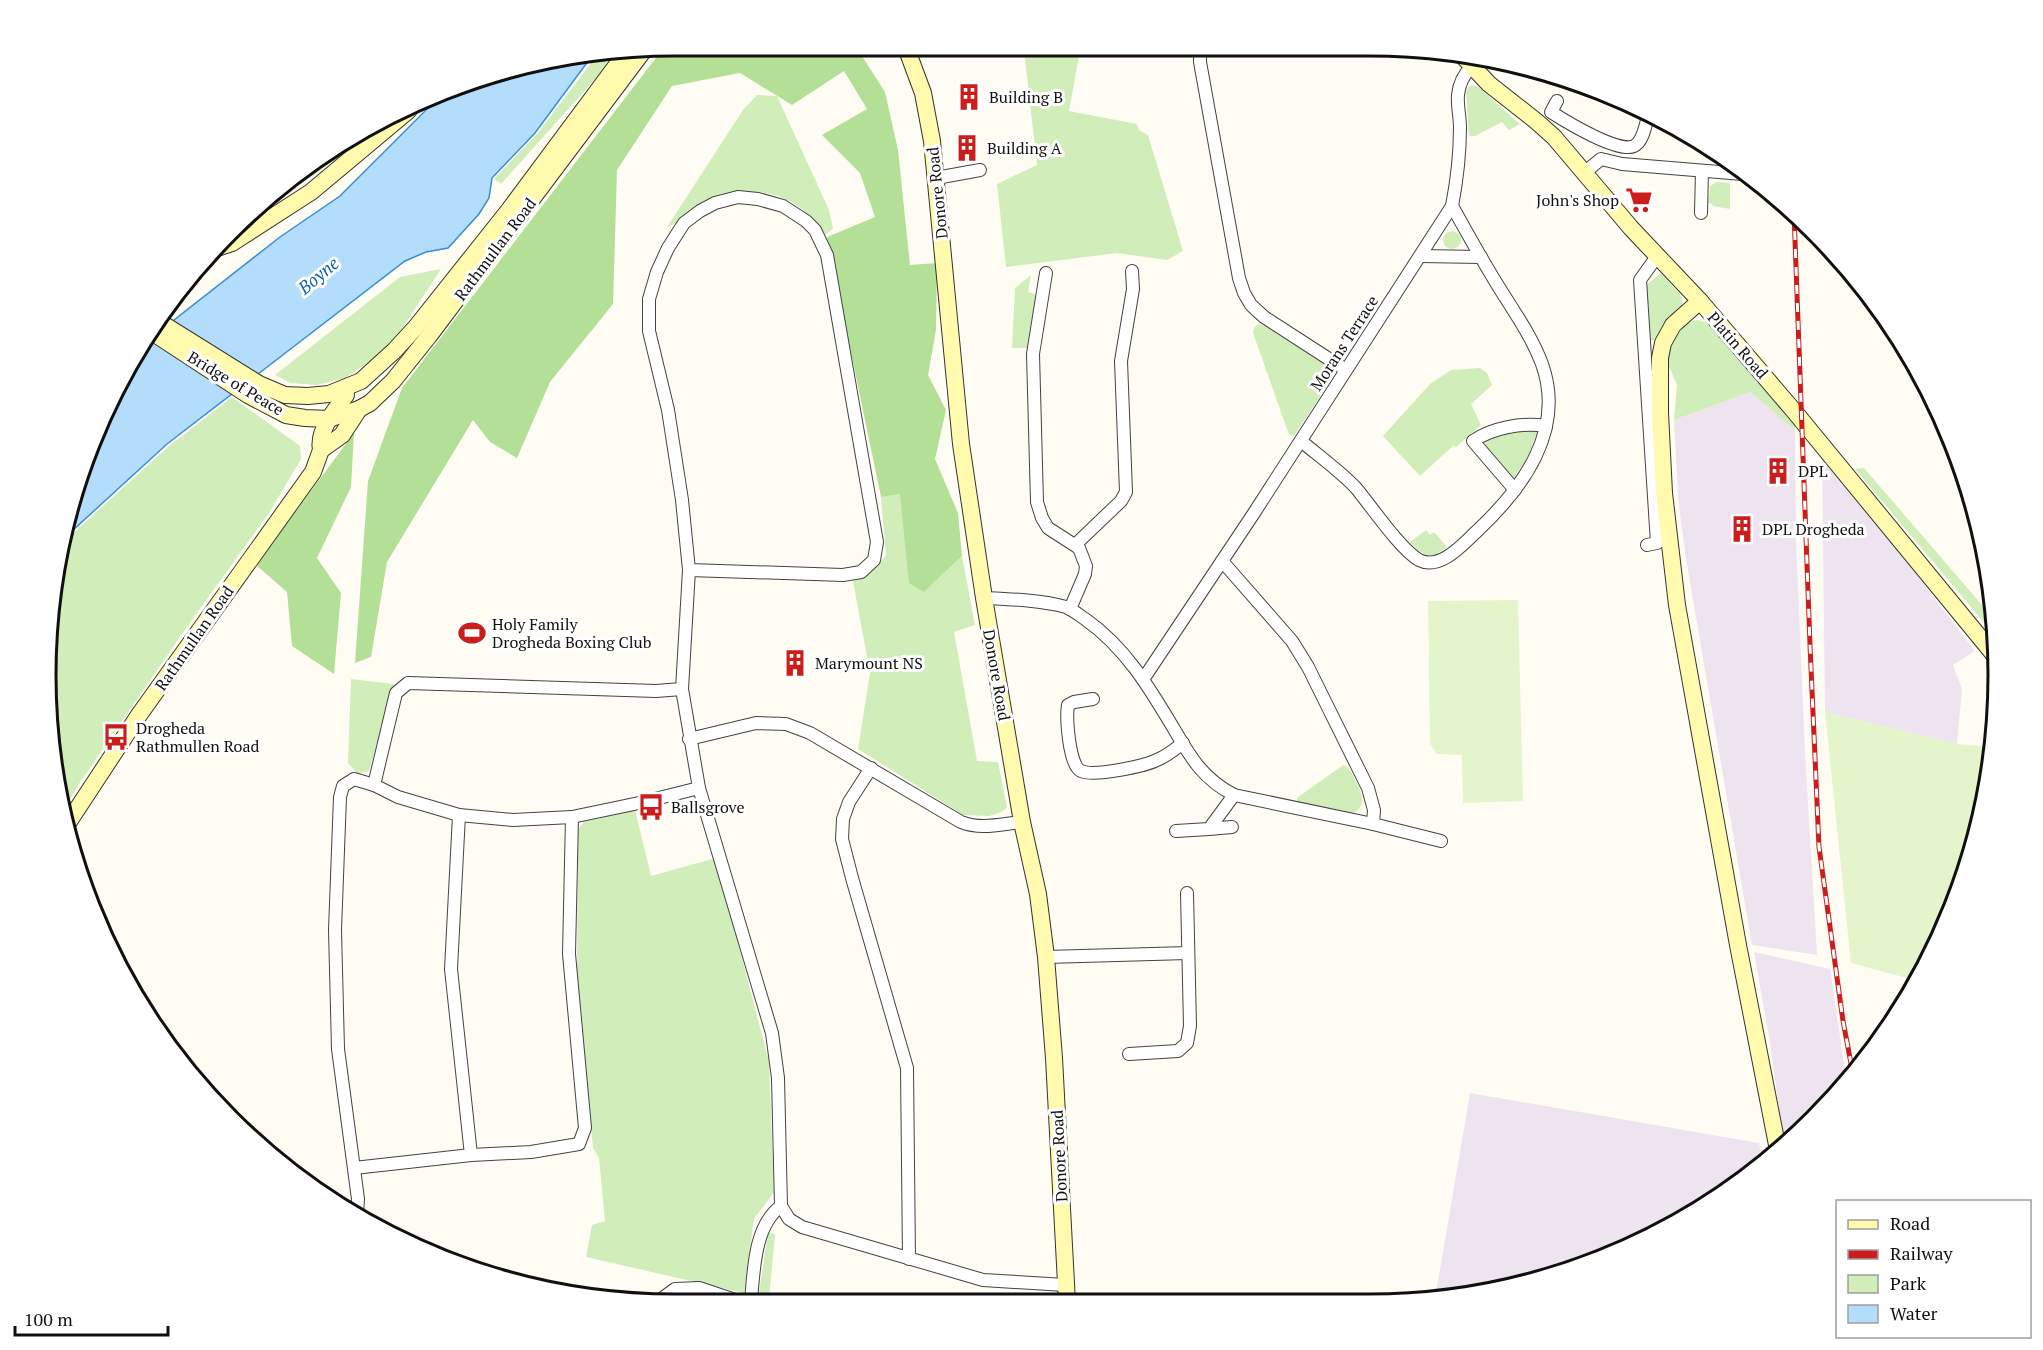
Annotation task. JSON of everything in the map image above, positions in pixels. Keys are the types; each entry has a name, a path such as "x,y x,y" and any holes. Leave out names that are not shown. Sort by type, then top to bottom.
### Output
{"street":[{"name":"Donore Road","path":"909,56 923,93 932,141 960,444 1022,822 1038,894 1046,957 1060,1158 1066,1294"},
{"path":"1201,56 1239,278 1244,292 1251,305 1264,317 1347,370"},
{"name":"Rathmullan Road","path":"321,450 342,435 359,409 393,381 639,57"},
{"name":"Rathmullan Road","path":"72,816 133,723 313,471 321,450 320,441 329,419 346,395 345,388 361,381 416,327 509,210 622,58"},
{"name":"Morans Terrace","path":"1144,678 1301,441 1452,206 1458,175 1460,126 1458,94 1466,72 1472,66"},
{"name":"Platin Road","path":"1472,66 1489,84 1543,126 1631,228 1700,301 1794,411 1987,646"},
{"path":"1557,101 1551,112 1579,130 1625,148 1633,146 1640,140 1647,121"},
{"path":"233,242 311,192 383,128"},
{"path":"1585,172 1601,159 1622,164 1729,172"},
{"path":"936,178 980,170"},
{"path":"1701,213 1702,171"},
{"path":"689,570 843,575 861,572 874,560 877,542 867,474 827,255 815,230 806,221 783,206 758,199 738,197 715,203 684,223 668,248 657,272 650,299 649,331 668,410 682,500 689,570 682,689 689,739 699,788 772,1033 778,1078 782,1206 789,1219 802,1227 983,1280 1065,1285"},
{"path":"1301,441 1354,486 1408,551 1420,560 1432,563 1443,559 1476,532 1526,476 1539,449 1548,417 1548,390 1542,365 1529,337 1452,206"},
{"path":"1658,255 1640,280 1677,605 1738,945 1776,1141"},
{"path":"1421,256 1480,257"},
{"path":"1075,545 1121,501 1126,492 1121,361 1133,289 1132,271"},
{"path":"1046,273 1034,354 1037,502 1048,528 1079,548 1083,556 1086,566 1085,574 1070,609"},
{"path":"1647,544 1657,543 1654,413 1663,343 1673,326 1700,301"},
{"name":"Bridge of Peace","path":"162,329 254,389 286,415 329,419 359,409"},
{"name":"Bridge of Peace","path":"254,389 285,395 308,396 329,394 345,388"},
{"path":"308,396 336,429 336,439"},
{"path":"305,418 305,424 321,450"},
{"path":"1515,490 1473,441 1484,433 1496,430 1533,424 1545,426"},
{"path":"1222,561 1292,641 1308,667 1368,788 1374,810 1373,824"},
{"path":"984,598 1008,599 1070,609 1112,641 1144,678 1183,743 1216,786 1234,795 1373,824 1441,841"},
{"path":"374,784 396,693 408,683 656,691 682,689"},
{"path":"1094,699 1068,705 1066,714 1073,763 1080,771 1091,774 1147,764 1161,759 1183,743"},
{"path":"689,739 756,723 786,724 810,733 971,827 1022,822"},
{"path":"871,768 849,802 843,819 843,839 852,878 907,1068 909,1259"},
{"path":"357,1207 338,1050 335,942 340,797 343,786 354,779 374,784 398,797 459,815 513,820 572,817 699,788"},
{"path":"1209,829 1234,795"},
{"path":"459,815 451,969 471,1155"},
{"path":"354,1168 471,1155 531,1152 579,1144 585,1128 569,954 572,817"},
{"path":"1176,831 1232,827"},
{"path":"1129,1054 1178,1051 1187,1043 1190,1026 1188,893"},
{"path":"1046,957 1188,953"},
{"path":"752,1294 766,1221 782,1206"},
{"path":"668,1294 675,1288 699,1288 717,1294"}],"shaded area":[{"path":"325,165 327,166 281,197"},
{"path":"1750,392 1795,430 1796,540 1817,955 1752,945 1686,559 1678,498 1674,420"},
{"path":"1822,452 1975,651 1953,665 1962,689 1957,744 1825,712"},
{"path":"1754,952 1830,969 1845,1069 1806,1113 1783,1135"},
{"path":"1470,1093 1759,1143 1761,1153 1745,1166 1678,1212 1642,1231 1567,1262 1489,1283 1436,1290"}],"green space":[{"path":"657,56 862,56 885,92 898,150 910,265 937,263 936,330 928,375 946,410 935,459 958,513 962,556 924,592 909,583 900,494 881,497 827,237 875,217 860,173 822,135 867,109 844,71 792,105 740,73 672,86 617,170 613,304 550,382 517,458 490,442 473,420 387,562 371,657 355,663 368,481 402,388"},
{"path":"1025,56 1079,56 1069,111 1137,124 1139,130 1148,135 1183,251 1167,260 1117,253 1006,267 997,184 1037,165"},
{"path":"607,60 605,68 501,184 494,179 537,134 593,61"},
{"path":"1472,85 1477,86 1520,124 1509,130 1502,122 1475,136 1469,136 1466,92"},
{"path":"757,95 777,96 829,210 833,228 826,235 808,215 786,199 749,192 724,194 712,198 701,203 677,223 667,227 743,110"},
{"path":"1717,182 1730,183 1730,209 1708,203 1710,186"},
{"path":"1448,231 1456,231 1461,236 1459,247 1448,249 1443,244 1443,236"},
{"path":"441,269 394,341 345,378 317,385 291,383 275,375 400,277"},
{"path":"1661,273 1682,297 1682,305 1662,327 1656,340 1649,341 1646,285"},
{"path":"1031,275 1028,292 1035,294 1038,299 1030,348 1012,348 1015,288"},
{"path":"1698,320 1708,323 1795,422 1795,430 1750,392 1674,420 1677,385 1668,364 1669,344 1688,322"},
{"path":"1258,324 1265,326 1329,367 1331,376 1329,383 1294,436 1290,435 1287,429 1253,333"},
{"path":"1480,368 1487,373 1492,385 1471,404 1481,425 1456,447 1454,445 1420,476 1383,436 1430,384 1451,370"},
{"path":"232,397 300,446 301,459 269,513 184,631 69,802 57,716 56,675 61,594 72,534 168,447"},
{"path":"1533,426 1538,430 1527,459 1512,481 1480,439"},
{"path":"354,433 351,487 317,558 341,593 334,674 292,646 287,592 256,565"},
{"path":"1864,468 1983,607 1985,624 1855,469"},
{"path":"900,493 924,592 962,556 975,625 954,632 977,761 998,762 1007,807 1002,812 989,816 963,815 858,749 870,673 853,581 872,571 886,555 881,497"},
{"path":"1426,530 1430,535 1434,532 1447,547 1432,555 1419,551 1410,542"},
{"path":"1518,600 1523,801 1463,803 1462,755 1437,754 1430,744 1428,601"},
{"path":"351,679 394,684 369,771 358,774 348,763"},
{"path":"1825,712 1957,744 1983,746 1976,796 1955,874 1924,949 1908,978 1851,963"},
{"path":"1343,765 1348,767 1361,794 1361,806 1357,811 1350,814 1297,803 1297,798"},
{"path":"635,810 651,876 716,858 769,1062 774,1192 754,1219 744,1293 586,1257 592,1225 605,1221 599,1158 593,1148 577,972 578,829 584,822"},
{"path":"768,1233 775,1234 769,1294 759,1294"}],"water":[{"name":"Boyne","path":"588,62 535,133 492,178 489,198 479,214 448,248 426,252 405,261 167,444 73,530 88,476 119,401 160,331 280,237 340,196 429,107 476,88 554,67"}],"railway":[{"path":"1794,226 1819,847 1851,1062"}],"place":[{"name":"Building B","path":"969,97"},
{"name":"Building A","path":"967,148"},
{"name":"John's Shop","path":"1639,200"},
{"name":"DPL","path":"1778,471"},
{"name":"DPL Drogheda","path":"1742,529"},
{"name":"Holy Family Drogheda Boxing Club","path":"472,633"},
{"name":"Marymount NS","path":"795,663"},
{"name":"Drogheda Rathmullen Road","path":"116,737"},
{"name":"Ballsgrove","path":"651,807"}]}
